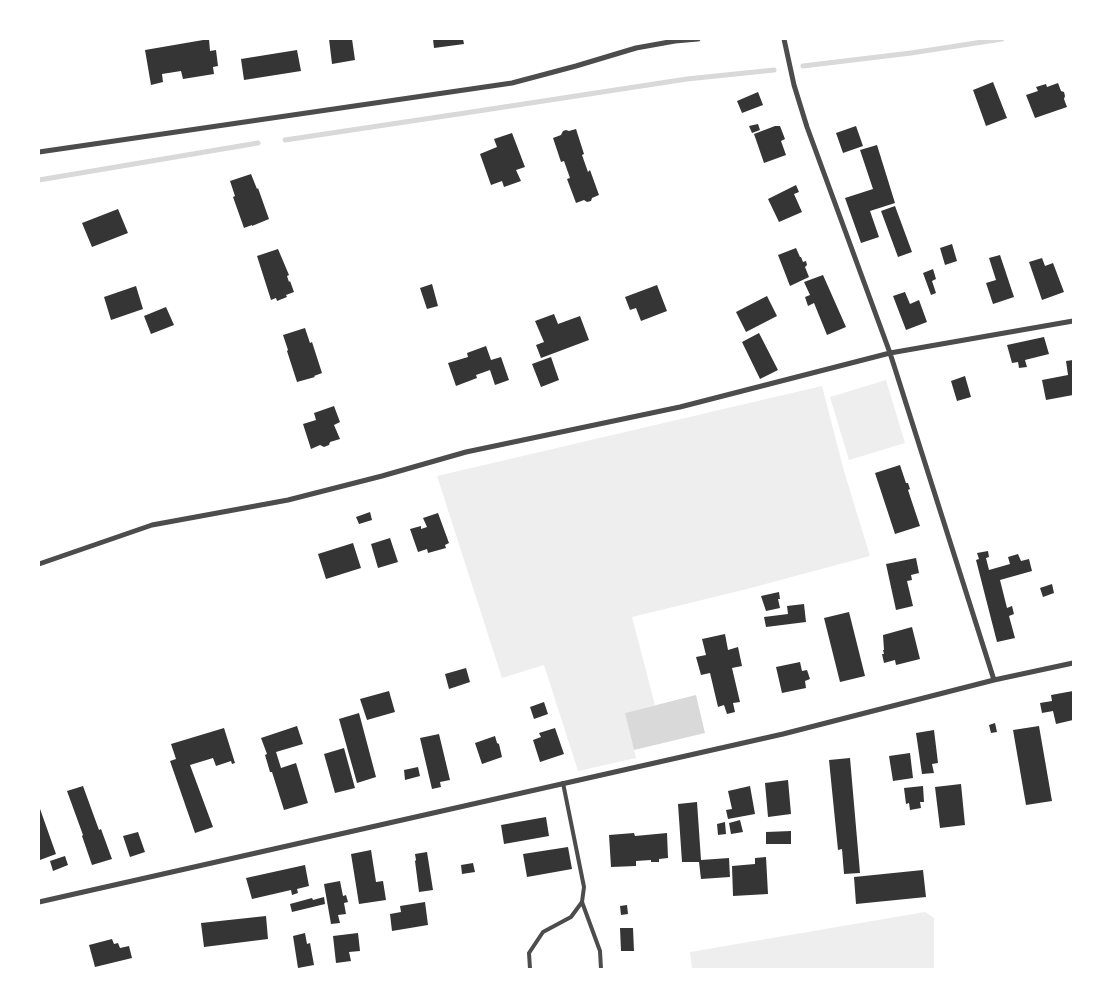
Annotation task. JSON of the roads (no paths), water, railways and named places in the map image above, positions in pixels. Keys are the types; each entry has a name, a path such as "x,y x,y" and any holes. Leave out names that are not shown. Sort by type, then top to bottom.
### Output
{"street":[{"path":"39,152 512,83 636,48 698,39"},
{"path":"784,39 794,84 807,127 890,353 994,680"},
{"path":"39,564 152,524 288,500 466,452 680,407 890,353 1073,321"},
{"path":"39,902 783,734 994,680 1073,663"}],"lane":[{"path":"563,783 584,886 582,902 600,951 602,969"},
{"path":"530,969 529,954 544,932 571,917 582,902"}],"waterway":[{"path":"803,66 911,53 1002,39"},
{"path":"285,140 687,79 774,70"},
{"path":"39,180 258,143"}]}
